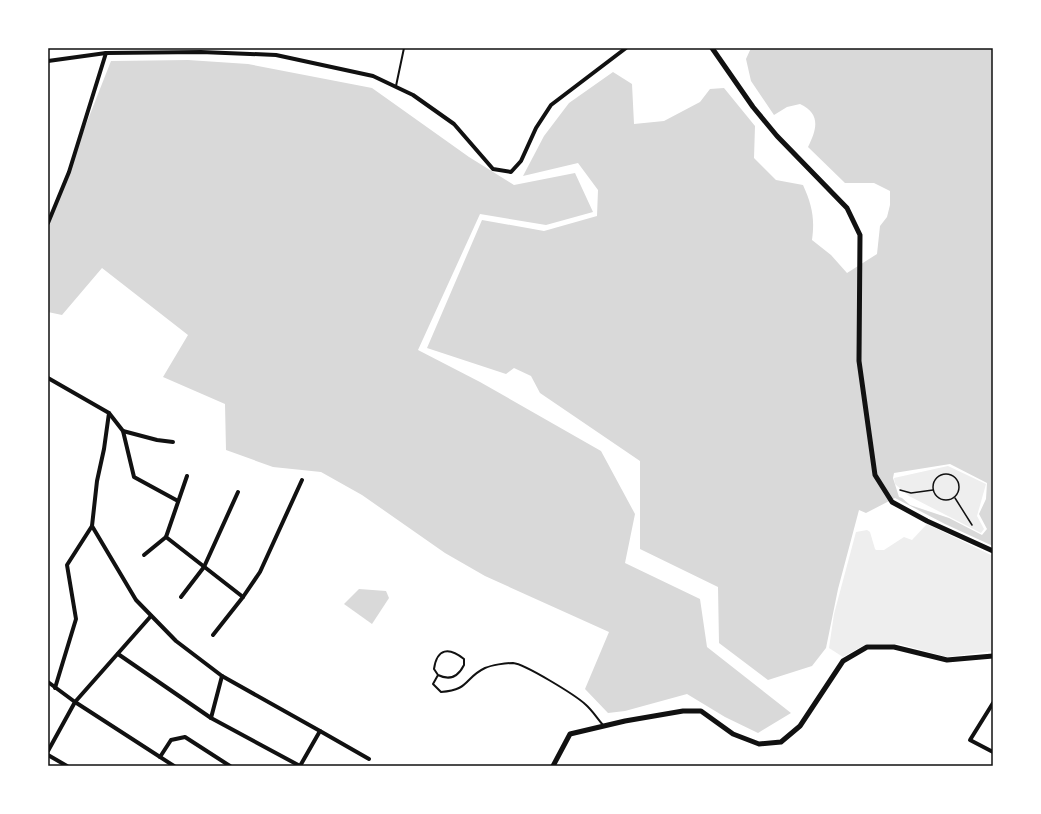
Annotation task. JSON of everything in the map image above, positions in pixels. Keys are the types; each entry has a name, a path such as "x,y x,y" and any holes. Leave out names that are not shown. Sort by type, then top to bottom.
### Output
{"street":[{"path":"48,61 106,53 201,52 276,55 373,76 412,95 454,124 493,169 511,172 521,162 536,128 550,105 626,48"},
{"path":"712,48 753,107 777,136 847,208 860,234 859,361 876,475 892,502 927,521 993,551"},
{"path":"48,223 69,172 106,53"},
{"path":"48,378 109,413 122,431 134,477 178,501"},
{"path":"56,688 76,619 67,565 92,526 97,481 104,449 109,413"},
{"path":"122,431 157,440 172,442"},
{"path":"144,555 166,537 187,476"},
{"path":"213,635 243,597 260,572 302,480"},
{"path":"181,597 204,567 238,492"},
{"path":"92,526 136,600 176,641 222,676 369,758"},
{"path":"166,537 243,597"},
{"path":"48,751 75,702 152,616"},
{"path":"553,766 570,734 683,711 701,711 733,734 759,744 781,742 800,726 843,661 867,647 894,647 947,660 993,656"},
{"path":"118,654 211,718 300,766 320,731"},
{"path":"211,718 222,676"},
{"path":"48,682 75,702 174,766"},
{"path":"993,703 970,740 993,752"},
{"path":"160,757 171,740 185,738 230,766"},
{"path":"48,755 67,766"}],"lane":[{"path":"396,87 404,48"},
{"path":"447,651 456,653 464,659 464,665 455,677 446,679 438,675 434,669 436,659 441,652 447,651"},
{"path":"438,675 433,684 441,692 453,691 464,687 475,673 487,667 514,663 558,685 586,704 604,726"}],"path":[{"path":"940,476 952,476 959,486 957,494 954,498 946,501 938,498 933,490 934,482 940,476"},
{"path":"900,490 911,493 933,490"},
{"path":"954,498 972,525"}],"shaded area":[{"path":"751,48 993,48 993,546 945,524 895,498 866,513 859,510 838,589 826,648 812,666 768,680 719,643 718,587 640,549 640,461 540,393 531,376 514,368 506,374 427,348 482,220 544,231 597,216 598,190 578,163 523,176 544,136 569,103 613,72 632,84 634,124 664,121 700,102 710,89 724,88 755,126 754,158 776,180 803,185 809,199 812,212 812,240 831,255 847,273 877,254 880,226 887,217 890,205 890,191 874,183 845,183 808,147 815,128 814,117 811,112 800,104 787,107 774,115 751,81 746,59","holes":["950,464 987,483 986,499 979,514 987,529 982,535 949,518 910,505 899,497 893,478 894,473"]},
{"path":"188,60 248,64 372,88 469,157 514,185 575,173 593,212 546,225 480,214 418,350 480,382 601,451 635,514 625,563 700,599 707,647 791,713 758,733 725,717 687,694 625,711 608,713 585,689 609,632 485,576 445,553 362,495 321,472 273,467 226,450 225,404 163,377 188,335 102,268 62,315 48,312 48,221 111,61"},
{"path":"948,466 986,484 977,516 984,529 981,533 909,496 895,484 894,478"},
{"path":"927,524 993,556 993,651 947,657 899,644 866,644 843,657 829,648 834,614 856,532 867,530 870,532 875,549 884,550 904,537 912,540"},
{"path":"359,589 386,591 389,598 372,624 344,604"}]}
